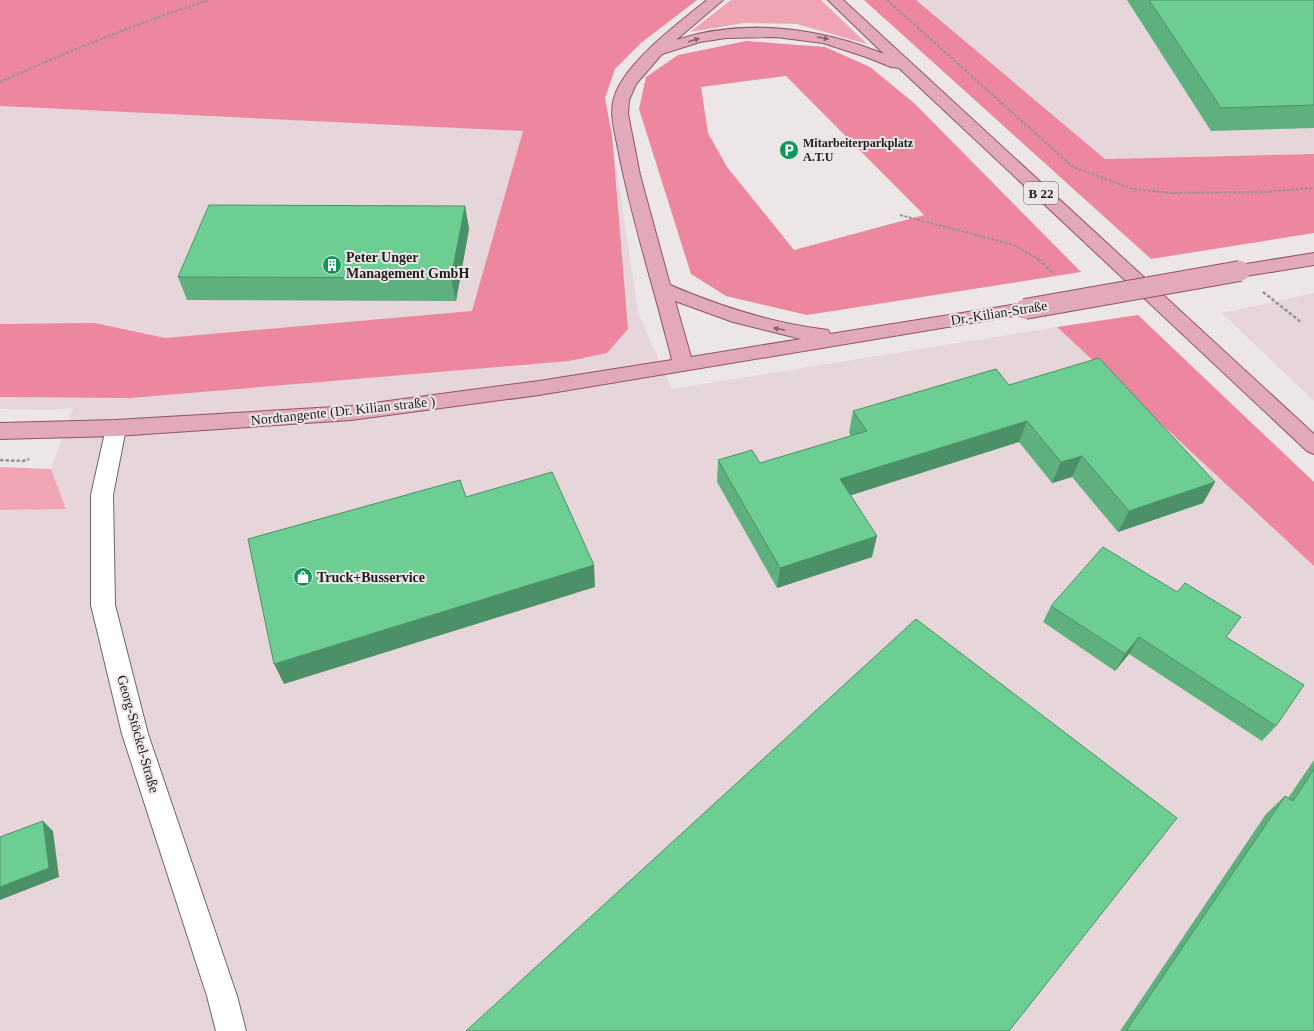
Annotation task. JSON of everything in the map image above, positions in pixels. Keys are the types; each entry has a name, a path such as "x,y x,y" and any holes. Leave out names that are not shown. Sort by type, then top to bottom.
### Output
{"main road":[{"path":"683,364 631,175 620,113 623,93 636,72 687,23 716,0"},
{"name":"B 22","path":"836,0 909,70 1314,446"},
{"path":"657,52 699,38 746,31 787,32 832,40 872,54 909,70"},
{"name":"Dr.-Kilian-Straße","path":"683,364 1024,309 1314,259"},
{"path":"662,288 738,319 803,333 846,338"},
{"name":"Nordtangente (Dr. Kilian straße )","path":"0,431 116,428 351,413 539,388 683,364"}],"street":[{"name":"Georg-Stöckel-Straße","path":"116,428 102,494 103,605 135,734 222,996 231,1031"}],"path":[{"path":"0,82 92,42 156,17 209,0"},
{"path":"887,0 1073,167 1133,189 1170,193 1258,192 1314,188"},
{"path":"900,214 944,228 1014,244 1041,260 1056,277"},
{"path":"1262,290 1301,322"}],"shaded area":[{"path":"0,0 697,0 641,43 615,69 605,98 612,135 628,329 607,353 569,361 130,398 0,397 0,324 95,323 165,338 472,311 523,131 0,106"},
{"path":"731,0 821,0 867,44 797,24 744,23 690,32"},
{"path":"864,0 916,0 1105,159 1314,154 1314,233 1151,259"},
{"path":"916,0 1314,0 1314,154 1105,159"},
{"path":"746,41 825,47 870,67 914,103 1081,272 807,315 726,296 691,274 639,109 646,77 678,55","holes":["786,76 924,215 794,250 727,167 708,133 701,87"]},
{"path":"0,106 612,135 638,313 672,389 1057,327 1314,566 1314,1031 0,1031 0,510 66,508 51,469 73,408 49,410 0,409"},
{"path":"1314,293 1314,401 1222,313"},
{"path":"1138,315 1314,482 1314,566 1057,327"},
{"path":"0,467 51,469 66,509 0,510"}],"building":[{"path":"1149,0 1314,0 1314,105 1221,108"},
{"name":"Peter Unger Management GmbH","path":"209,205 465,206 451,278 178,277"},
{"path":"1099,358 1215,482 1129,511 1082,456 1061,462 1027,421 840,479 877,536 780,568 718,460 752,450 760,463 867,431 853,411 996,369 1009,385"},
{"path":"552,472 594,565 274,664 248,539 460,480 466,497"},
{"path":"1103,547 1177,592 1185,583 1241,617 1226,637 1304,685 1276,726 1139,637 1125,654 1051,606"},
{"path":"916,619 1177,818 1009,1031 466,1031"},
{"path":"1314,769 1314,1031 1126,1031 1285,796 1293,801"},
{"path":"43,821 49,868 0,887 0,837"}],"place":[{"name":"Mitarbeiterparkplatz A.T.U","path":"789,150"},
{"name":"Peter Unger Management GmbH","path":"332,265"},
{"name":"Truck+Busservice","path":"303,577"}]}
